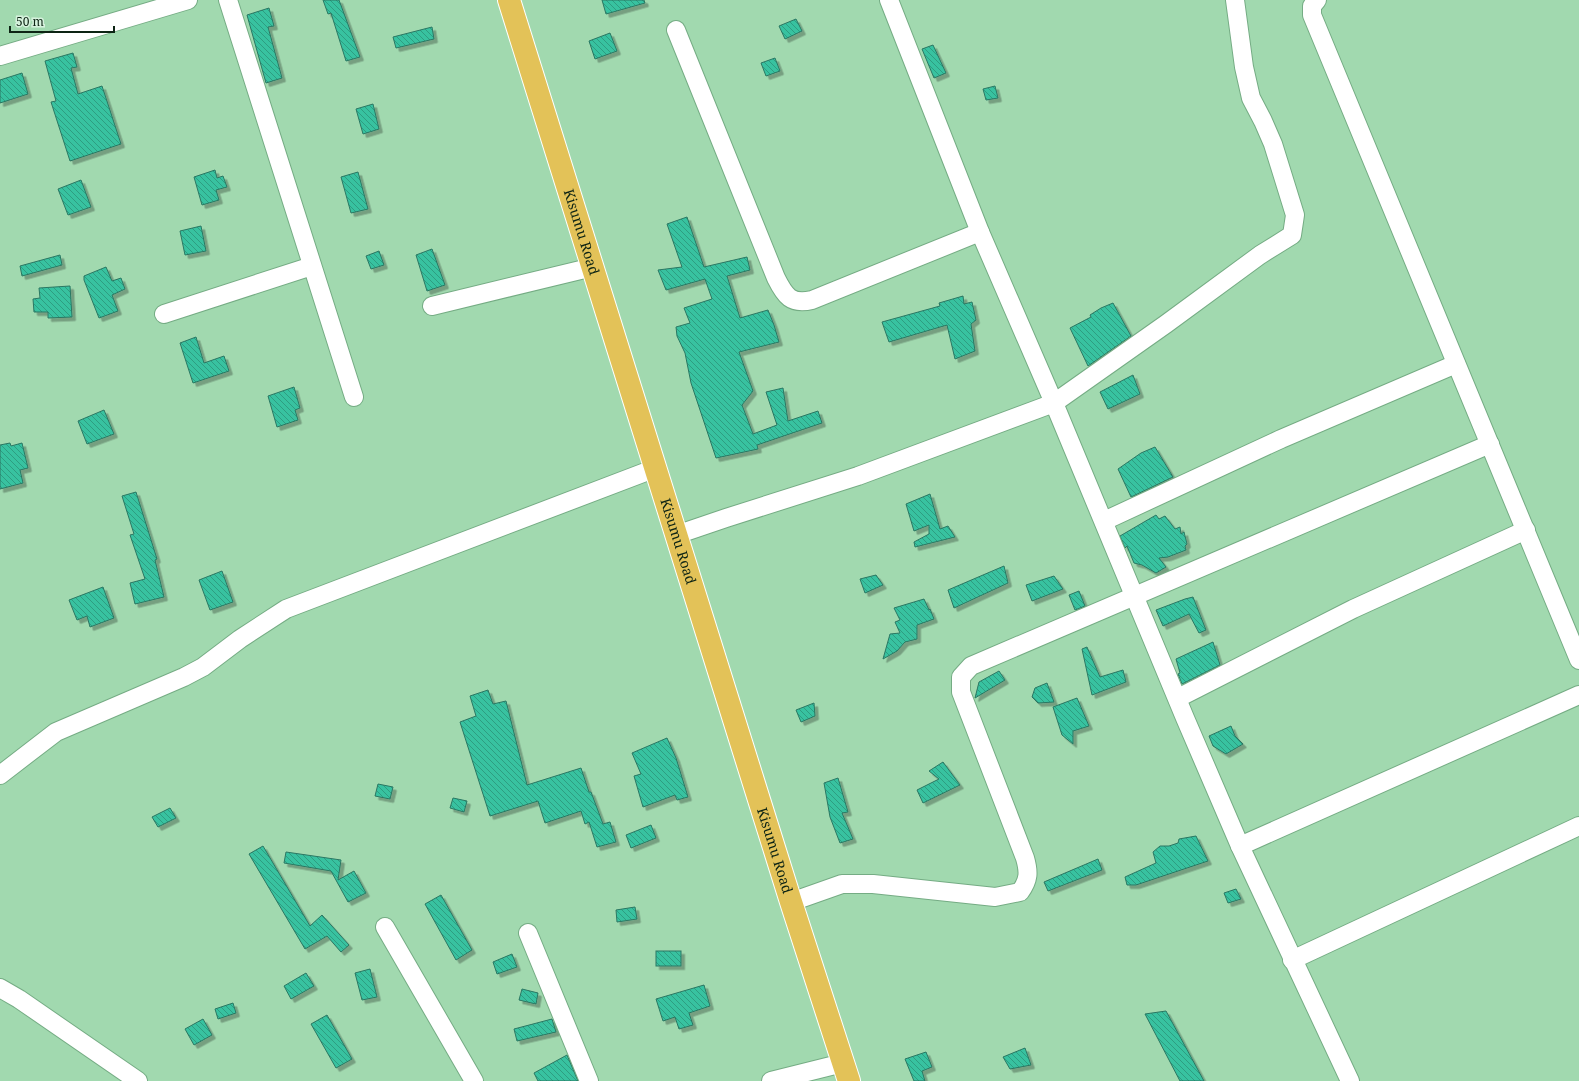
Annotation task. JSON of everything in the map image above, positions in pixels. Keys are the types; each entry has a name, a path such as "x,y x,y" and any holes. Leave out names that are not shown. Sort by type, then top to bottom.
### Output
{"highway":[{"name":"Kisumu Road","path":"509,0 791,902 846,1072"}],"street":[{"path":"0,56 188,0"},
{"path":"228,0 354,397"},
{"path":"889,0 980,232 1136,596 1178,698 1184,718 1292,960 1350,1081"},
{"path":"676,535 858,476 1054,403 1260,255 1292,236 1295,215 1273,144 1263,121 1250,98 1244,67 1235,0"},
{"path":"1317,0 1312,6 1312,15 1579,660"},
{"path":"676,30 776,278 783,292 791,299 802,303 812,300 980,232"},
{"path":"164,314 312,266"},
{"path":"432,306 593,267"},
{"path":"1104,521 1282,439 1456,364"},
{"path":"791,902 842,884 893,886 995,897 1020,892 1027,883 1028,871 1025,858 961,692 961,677 971,666 990,656 1136,596 1356,500 1490,444"},
{"path":"0,775 56,732 196,670 286,609 656,468"},
{"path":"1178,698 1353,609 1526,530"},
{"path":"1240,846 1579,696"},
{"path":"1292,960 1579,826"},
{"path":"385,927 474,1081"},
{"path":"528,933 589,1081"},
{"path":"0,988 19,999 98,1056 138,1081"},
{"path":"771,1081 846,1072"}],"building":[{"path":"323,0 339,0 360,57 346,61 331,13 328,14"},
{"path":"602,0 644,0 645,3 606,14"},
{"path":"269,8 274,26 268,27 282,78 266,83 247,15"},
{"path":"796,19 802,31 785,39 779,26"},
{"path":"432,27 434,39 396,48 393,37"},
{"path":"610,33 617,51 595,59 589,41"},
{"path":"933,45 946,73 934,78 922,49"},
{"path":"73,53 77,67 71,68 78,94 102,86 121,144 70,161 51,102 56,101 45,61"},
{"path":"775,58 780,71 766,76 761,63"},
{"path":"22,73 28,94 0,103 0,80"},
{"path":"995,86 998,98 986,100 983,89"},
{"path":"373,104 379,129 363,134 356,109"},
{"path":"215,170 217,178 223,176 227,187 216,190 219,200 202,205 194,177"},
{"path":"358,172 368,209 351,213 341,177"},
{"path":"81,180 91,207 68,215 58,189"},
{"path":"687,217 704,267 747,257 750,270 727,276 740,318 768,310 774,325 779,342 739,352 753,391 742,405 753,434 777,425 766,392 783,388 788,421 818,411 822,423 757,445 758,449 716,458 691,383 685,353 677,336 676,327 690,323 684,308 712,299 705,279 666,290 658,270 682,267 667,224"},
{"path":"201,226 206,251 185,255 180,231"},
{"path":"432,249 445,285 427,291 416,255"},
{"path":"379,251 384,265 371,269 366,256"},
{"path":"60,255 62,265 22,276 20,266"},
{"path":"106,267 112,281 121,278 125,289 112,295 118,311 99,318 84,280 84,276"},
{"path":"70,286 72,317 48,318 48,312 34,312 33,299 40,298 39,288"},
{"path":"963,296 964,304 972,302 976,320 971,324 975,351 955,359 947,325 889,342 882,322 940,306 939,303"},
{"path":"1113,303 1131,336 1088,366 1070,328 1091,317 1090,315 1101,308"},
{"path":"196,337 204,363 224,356 229,371 193,383 180,343"},
{"path":"1133,375 1140,394 1108,409 1100,392"},
{"path":"294,387 300,408 295,410 298,420 277,427 268,396"},
{"path":"104,410 114,434 87,444 78,421"},
{"path":"10,443 11,446 22,443 28,468 20,470 23,483 0,489 0,445"},
{"path":"1155,447 1173,477 1131,497 1118,469 1141,453"},
{"path":"136,492 157,559 155,560 164,597 135,604 130,583 145,579 130,535 134,534 122,496"},
{"path":"930,494 940,529 948,526 955,537 915,547 914,542 929,534 929,525 914,531 906,504"},
{"path":"1156,515 1159,519 1165,516 1175,529 1180,527 1181,534 1184,532 1187,544 1185,546 1186,550 1168,557 1159,558 1166,567 1156,573 1142,565 1134,563 1127,546 1125,548 1120,536"},
{"path":"1004,566 1008,583 954,608 948,590"},
{"path":"222,571 233,602 210,610 199,580"},
{"path":"876,575 883,585 865,593 860,579"},
{"path":"1054,576 1063,589 1032,601 1026,585"},
{"path":"103,587 114,618 90,627 87,616 77,620 69,600"},
{"path":"1079,591 1085,606 1075,610 1069,595"},
{"path":"1193,597 1206,630 1199,633 1189,614 1163,626 1156,610"},
{"path":"924,599 934,619 917,625 917,639 905,642 897,651 883,659 890,634 900,633 895,622 900,620 894,608"},
{"path":"1213,642 1220,665 1182,684 1178,674 1180,673 1176,659"},
{"path":"1087,647 1100,677 1123,670 1126,682 1092,695 1082,649"},
{"path":"999,671 1005,680 975,698 979,682"},
{"path":"1047,683 1054,702 1038,703 1032,697 1035,688"},
{"path":"488,690 493,704 506,701 527,785 581,768 589,792 591,792 603,824 610,822 616,842 597,847 589,822 585,824 581,811 545,823 538,801 490,816 460,722 476,716 470,696"},
{"path":"1077,698 1089,726 1073,731 1073,744 1062,735 1053,707"},
{"path":"814,703 815,716 801,722 796,710"},
{"path":"1231,726 1235,736 1243,744 1226,754 1213,746 1209,736"},
{"path":"667,738 676,758 688,797 677,800 675,795 643,807 634,776 641,774 632,753"},
{"path":"943,762 960,785 923,803 917,790 939,779 929,771"},
{"path":"838,778 848,812 842,813 853,839 840,843 830,817 824,783"},
{"path":"378,784 393,787 390,799 375,796"},
{"path":"453,798 467,801 464,812 450,808"},
{"path":"170,808 176,818 158,827 152,817"},
{"path":"651,825 656,838 631,848 626,835"},
{"path":"1196,836 1208,861 1136,885 1127,885 1125,877 1156,863 1153,852 1160,846 1169,846 1178,843 1179,839"},
{"path":"263,846 310,926 322,915 349,945 341,952 327,936 305,949 249,854"},
{"path":"286,852 341,860 338,880 354,871 366,893 348,902 331,871 284,863"},
{"path":"1098,859 1102,870 1048,891 1044,882"},
{"path":"1236,889 1241,899 1228,903 1224,893"},
{"path":"441,895 472,950 456,960 425,904"},
{"path":"635,907 637,919 617,922 616,910"},
{"path":"656,951 681,951 681,966 656,966"},
{"path":"512,954 517,967 497,974 493,962"},
{"path":"370,969 377,997 362,1000 355,973"},
{"path":"306,973 314,986 291,999 284,986"},
{"path":"704,985 710,1006 689,1013 693,1025 679,1029 675,1017 663,1021 656,999"},
{"path":"522,989 538,993 536,1004 519,1000"},
{"path":"233,1003 236,1013 218,1019 215,1009"},
{"path":"1166,1011 1204,1081 1180,1081 1145,1014"},
{"path":"327,1015 352,1059 336,1068 311,1024"},
{"path":"203,1019 212,1035 194,1045 185,1029"},
{"path":"552,1019 556,1032 517,1041 514,1029"},
{"path":"1025,1048 1031,1065 1010,1069 1003,1057"},
{"path":"926,1052 932,1067 922,1071 925,1081 914,1081 905,1059"},
{"path":"567,1055 578,1081 538,1081 534,1073"}]}
